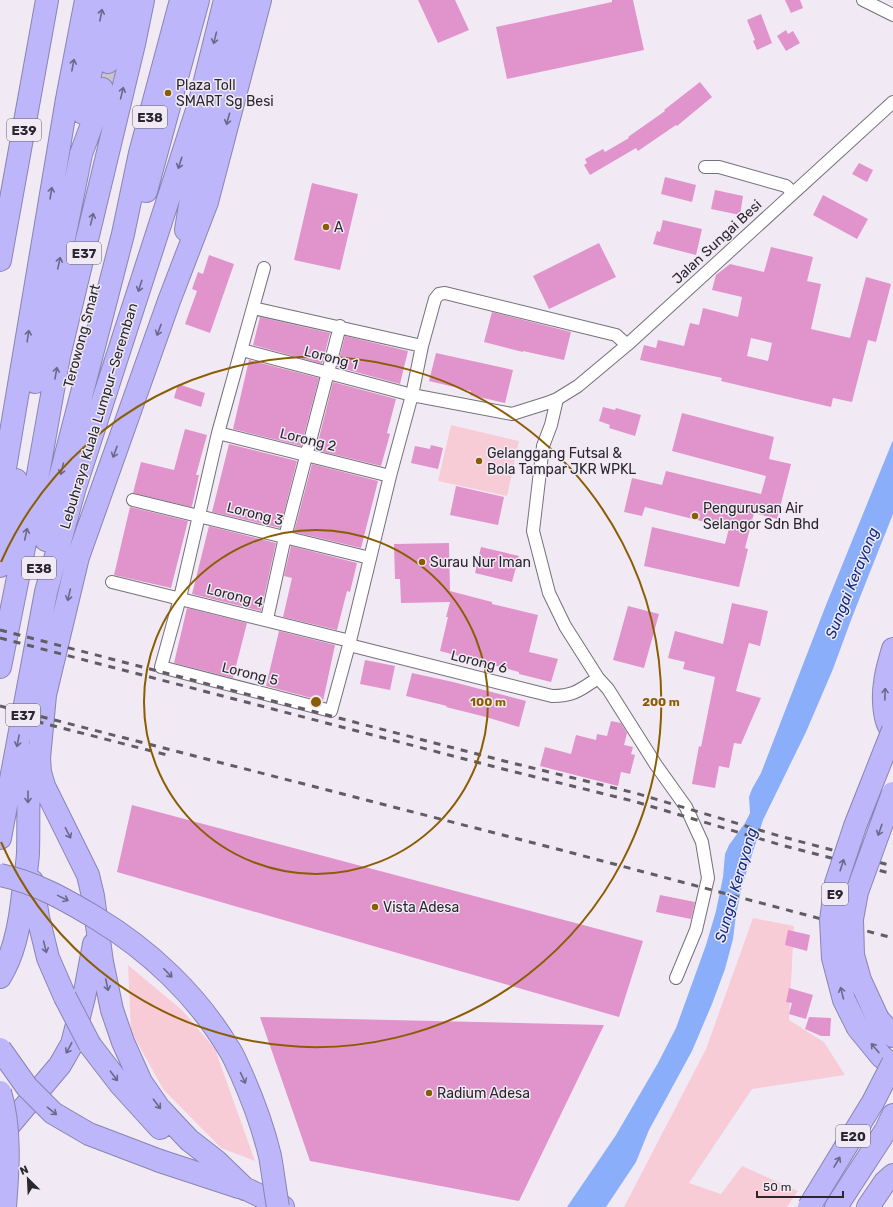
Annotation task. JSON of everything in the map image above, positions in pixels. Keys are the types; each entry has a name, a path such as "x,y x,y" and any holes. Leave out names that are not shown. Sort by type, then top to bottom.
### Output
{"highway":[{"name":"E39","path":"0,217 39,0"},
{"name":"E39","path":"0,260 47,0"},
{"path":"0,498 66,99 86,0"},
{"path":"81,154 85,94 104,0"},
{"path":"108,62 121,0"},
{"name":"E37","path":"0,667 32,508 59,356 134,44 143,0"},
{"name":"Terowong Smart","path":"32,508 78,355 165,0"},
{"name":"Terowong Smart","path":"38,636 34,595 54,501 123,234 140,153 181,0"},
{"name":"Terowong Smart","path":"123,234 146,192 198,0"},
{"name":"Lebuhraya Kuala Lumpur–Seremban","path":"0,838 46,592 75,487 200,101 225,0"},
{"path":"177,280 191,199 243,0"},
{"path":"246,1189 231,1174 189,1140 159,1108 141,1082 123,1042 112,1010 102,962 97,919 88,875 44,786 40,772 39,758 45,695 83,539 177,280 207,202 260,0"},
{"path":"0,566 35,380 81,154 96,113 102,89"},
{"path":"0,977 5,969 15,940 20,917 28,854 28,793 30,761 52,618 46,592"},
{"path":"893,649 885,682 884,704 890,729 893,731"},
{"name":"E9","path":"893,731 855,826 836,883 831,920 834,958 844,1000 858,1028 881,1056 893,1066"},
{"name":"E9","path":"893,793 857,892 852,919 853,955 860,980 878,1019 893,1036"},
{"path":"28,854 38,917 48,958 65,997 90,1045 120,1084 157,1126 213,1173 283,1207"},
{"path":"0,875 39,887 68,901 119,932 163,968 193,998 230,1050 249,1091 270,1157 278,1207"},
{"path":"0,1136 60,1065 72,1044 91,962 97,919"},
{"path":"0,1049 27,1086 53,1113 89,1134 160,1161 246,1189"},
{"name":"E20","path":"809,1207 873,1102 893,1063"},
{"path":"0,1092 6,1116 8,1143 8,1172 5,1207"},
{"name":"E20","path":"836,1207 886,1130 893,1115"},
{"path":"868,1207 885,1182 893,1174"}],"street":[{"path":"863,0 893,15"},
{"name":"Jalan Sungai Besi","path":"412,395 512,414 557,399 578,386 628,345 893,102"},
{"path":"705,167 719,167 786,186 793,193"},
{"path":"180,598 218,433 264,268"},
{"path":"349,643 390,476 412,395 422,346 435,299 439,294 445,293 616,335 628,345"},
{"path":"253,308 340,326 422,346"},
{"path":"267,619 306,455 340,326"},
{"name":"Lorong 1","path":"242,350 412,395"},
{"path":"557,399 551,425 543,446 533,531 549,593 565,626 598,678 608,689 656,765 686,807 702,842 708,878 696,930 676,978"},
{"name":"Lorong 2","path":"218,433 390,476"},
{"name":"Lorong 3","path":"133,500 370,558"},
{"name":"Lorong 4","path":"112,582 267,619 349,643"},
{"name":"Lorong 5","path":"180,598 161,667 331,711 349,643"},
{"name":"Lorong 6","path":"349,643 552,696 565,696 578,692 598,678"}],"shaded area":[{"name":"Gelanggang Futsal & Bola Tampar JKR WPKL","path":"451,425 519,441 507,496 438,481"},
{"path":"753,918 794,926 789,1020 824,1042 845,1075 752,1089 689,1183 721,1194 742,1166 798,1191 787,1207 624,1207 706,1049"},
{"path":"128,965 182,1010 215,1049 255,1161 221,1148 163,1089 131,1031"}],"water":[{"name":"Sungai Kerayong","path":"893,440 893,514 833,669 806,732 763,820 742,886 733,939 725,969 712,1004 692,1051 649,1130 636,1162 606,1207 567,1207 616,1135 658,1063 676,1028 706,945 716,911 723,877 725,854 729,845 745,823 750,813 749,797 752,789 761,773 826,605"}],"building":[{"path":"418,0 455,0 469,30 438,43"},
{"path":"612,0 633,0 644,50 507,79 496,27 612,2"},
{"path":"785,0 800,0 803,8 791,13"},
{"path":"761,14 772,43 757,50 753,41 755,40 747,20"},
{"path":"786,30 788,34 793,31 800,43 786,51 777,36"},
{"path":"103,73 113,73 111,81 105,77 102,77"},
{"path":"700,82 712,97 677,126 676,125 638,151 636,148 590,175 584,165 587,163 585,159 603,149 605,152 629,138 628,137 665,111 664,110"},
{"path":"859,163 873,170 867,182 852,174"},
{"path":"665,177 696,185 692,202 661,194"},
{"name":"A","path":"312,183 358,194 340,270 294,260"},
{"path":"715,190 743,196 740,215 711,209"},
{"path":"823,195 868,219 857,239 813,215"},
{"path":"663,220 702,229 696,255 653,244 657,231 660,232"},
{"path":"599,243 616,277 549,309 533,276"},
{"path":"771,247 813,257 807,281 821,284 811,329 850,338 866,277 891,284 876,342 868,340 852,402 833,398 831,407 721,381 722,378 640,360 644,345 656,348 658,340 684,346 690,323 699,325 703,308 738,317 742,297 712,290 716,275 730,264 764,272","holes":["751,338 772,343 768,361 747,356"]},
{"path":"209,255 234,264 210,333 185,324 197,291 192,289 198,272 203,274"},
{"path":"492,312 571,332 564,360 484,342"},
{"path":"260,317 330,333 322,364 253,345"},
{"path":"345,336 408,351 400,384 337,367"},
{"path":"436,353 513,370 505,403 470,395 471,391 429,381"},
{"path":"249,360 319,378 301,446 233,429"},
{"path":"333,382 396,399 387,433 390,434 381,466 316,450"},
{"path":"178,384 205,393 201,407 174,398"},
{"path":"603,407 615,410 616,408 641,415 635,436 609,428 610,425 599,421"},
{"path":"682,413 774,437 769,459 791,464 777,519 754,513 745,548 748,549 739,587 644,566 652,527 725,544 729,528 645,507 642,516 624,512 632,478 662,485 666,471 761,494 766,476 672,451"},
{"path":"185,429 207,435 196,475 199,475 192,506 133,493 141,462 174,470"},
{"path":"229,444 297,461 280,528 212,512"},
{"path":"431,445 443,448 438,469 411,463 415,446 430,449"},
{"path":"312,464 378,481 361,548 294,532"},
{"path":"456,486 504,497 498,525 450,515"},
{"path":"130,507 188,521 171,588 114,575"},
{"path":"209,526 276,543 261,611 192,594"},
{"path":"449,543 450,591 492,602 492,604 538,615 529,652 558,659 551,682 440,651 450,602 401,603 400,579 395,579 394,544"},
{"path":"291,546 357,563 350,592 347,591 337,630 283,617 292,578 284,576"},
{"path":"481,547 519,556 512,582 475,573"},
{"path":"732,603 768,611 760,646 749,643 736,691 761,698 741,744 734,743 729,768 719,766 715,788 692,784 715,677 683,669 685,662 668,658 675,631 723,644"},
{"path":"628,606 659,614 644,668 613,660"},
{"path":"187,608 247,623 233,678 174,663"},
{"path":"279,631 335,645 323,701 266,686"},
{"path":"365,660 395,666 390,690 360,684"},
{"path":"412,673 526,701 519,727 446,707 447,706 406,696"},
{"path":"611,721 621,723 627,733 624,745 633,747 631,754 635,755 630,774 621,772 618,786 540,766 545,747 571,754 576,735 596,740 597,734 607,736"},
{"name":"Vista Adesa","path":"132,805 643,941 619,1017 117,872"},
{"path":"660,895 695,902 691,919 656,912"},
{"path":"788,930 810,935 807,951 785,945"},
{"path":"789,988 813,995 806,1019 789,1014 792,1003 786,1002"},
{"name":"Radium Adesa","path":"260,1017 604,1025 519,1201 310,1161"},
{"path":"809,1017 831,1018 830,1036 821,1036 805,1029"}],"tunnel":[{"path":"102,89 108,62"}],"railway":[{"path":"0,630 504,761 635,793 783,837 893,866"},
{"path":"0,638 503,769 633,801 781,845 893,874"},
{"path":"0,706 561,850 893,938"},
{"path":"23,718 171,756"}],"place":[{"name":"Plaza Toll SMART Sg Besi","path":"168,93"},
{"name":"A","path":"326,227"},
{"name":"Gelanggang Futsal & Bola Tampar JKR WPKL","path":"479,461"},
{"name":"Pengurusan Air Selangor Sdn Bhd","path":"695,516"},
{"name":"Surau Nur Iman","path":"422,562"},
{"name":"Vista Adesa","path":"375,907"},
{"name":"Radium Adesa","path":"429,1093"}]}
